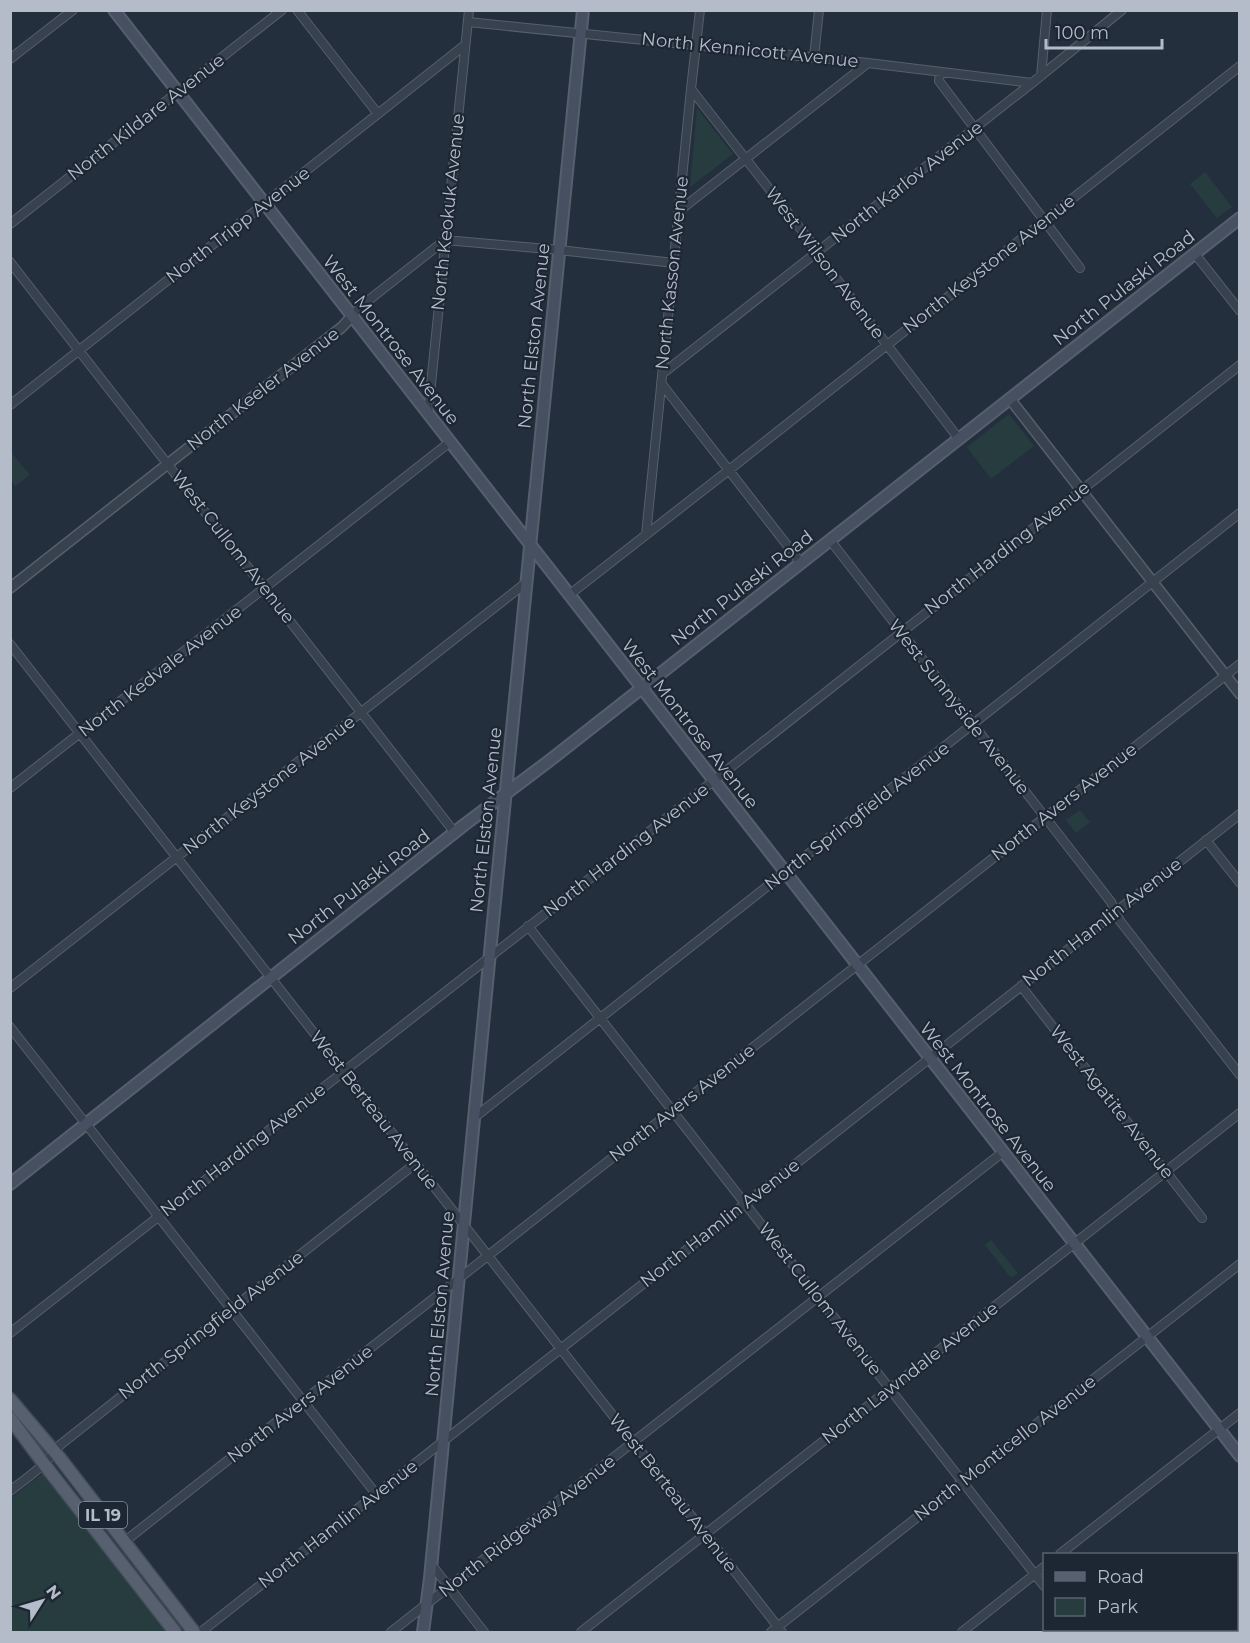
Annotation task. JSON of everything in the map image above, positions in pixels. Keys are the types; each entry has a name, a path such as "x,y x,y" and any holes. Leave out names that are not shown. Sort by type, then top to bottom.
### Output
{"main road":[{"name":"West Montrose Avenue","path":"114,10 1239,1456"},
{"name":"North Elston Avenue","path":"423,1632 583,10"},
{"name":"North Pulaski Road","path":"10,1184 1239,218"},
{"name":"IL 19","path":"10,1399 55,1453 194,1632"},
{"name":"IL 19","path":"10,1418 175,1632"},
{"path":"112,1552 124,1542"}],"street":[{"path":"10,59 73,10"},
{"name":"North Kildare Avenue","path":"10,224 282,10"},
{"path":"297,10 378,114"},
{"name":"North Keokuk Avenue","path":"428,414 469,10"},
{"name":"North Kasson Avenue","path":"646,535 700,10"},
{"path":"814,57 819,10"},
{"path":"1041,76 1047,10"},
{"name":"North Karlov Avenue","path":"661,379 1122,10"},
{"name":"North Kennicott Avenue","path":"468,22 814,57 1032,83"},
{"name":"North Tripp Avenue","path":"10,405 465,45"},
{"path":"679,211 868,63"},
{"name":"North Keystone Avenue","path":"569,595 1239,66"},
{"path":"940,72 939,81 1080,268"},
{"name":"West Wilson Avenue","path":"691,89 810,241 959,439"},
{"path":"445,240 674,263"},
{"name":"North Keeler Avenue","path":"10,588 342,327 360,307 445,240"},
{"path":"1195,254 1239,311"},
{"name":"West Cullom Avenue","path":"10,262 455,833"},
{"name":"North Harding Avenue","path":"10,1333 1239,364"},
{"path":"661,379 801,563"},
{"path":"1010,399 1239,694"},
{"name":"North Kedvale Avenue","path":"10,788 450,442"},
{"name":"North Springfield Avenue","path":"475,1117 1239,513"},
{"name":"West Sunnyside Avenue","path":"830,540 1111,902 1120,921 1239,1075"},
{"name":"North Keystone Avenue","path":"10,988 527,582"},
{"name":"West Berteau Avenue","path":"10,644 706,1534 777,1631"},
{"name":"North Avers Avenue","path":"124,1542 1239,664"},
{"name":"North Hamlin Avenue","path":"201,1632 1239,814"},
{"path":"1206,840 1239,883"},
{"name":"West Cullom Avenue","path":"528,926 1043,1585"},
{"name":"West Agatite Avenue","path":"1021,986 1202,1218"},
{"path":"10,1027 376,1494"},
{"name":"North Lawndale Avenue","path":"581,1632 1239,1113"},
{"name":"North Ridgeway Avenue","path":"392,1632 1002,1152"},
{"name":"North Springfield Avenue","path":"10,1491 44,1464 60,1445 416,1163"},
{"name":"North Monticello Avenue","path":"777,1631 1239,1264"},
{"path":"1061,1553 1239,1413"},
{"path":"431,1564 484,1632"},
{"path":"962,1632 1043,1568"}],"green space":[{"path":"697,108 733,154 690,187"},
{"path":"1205,172 1232,207 1217,218 1190,184"},
{"path":"1009,414 1034,446 991,479 967,447"},
{"path":"10,451 30,475 15,486 11,480"},
{"path":"1080,810 1090,822 1076,833 1066,820"},
{"path":"991,1240 1018,1273 1011,1278 985,1245"},
{"path":"43,1473 169,1632 11,1632 11,1498"}]}
